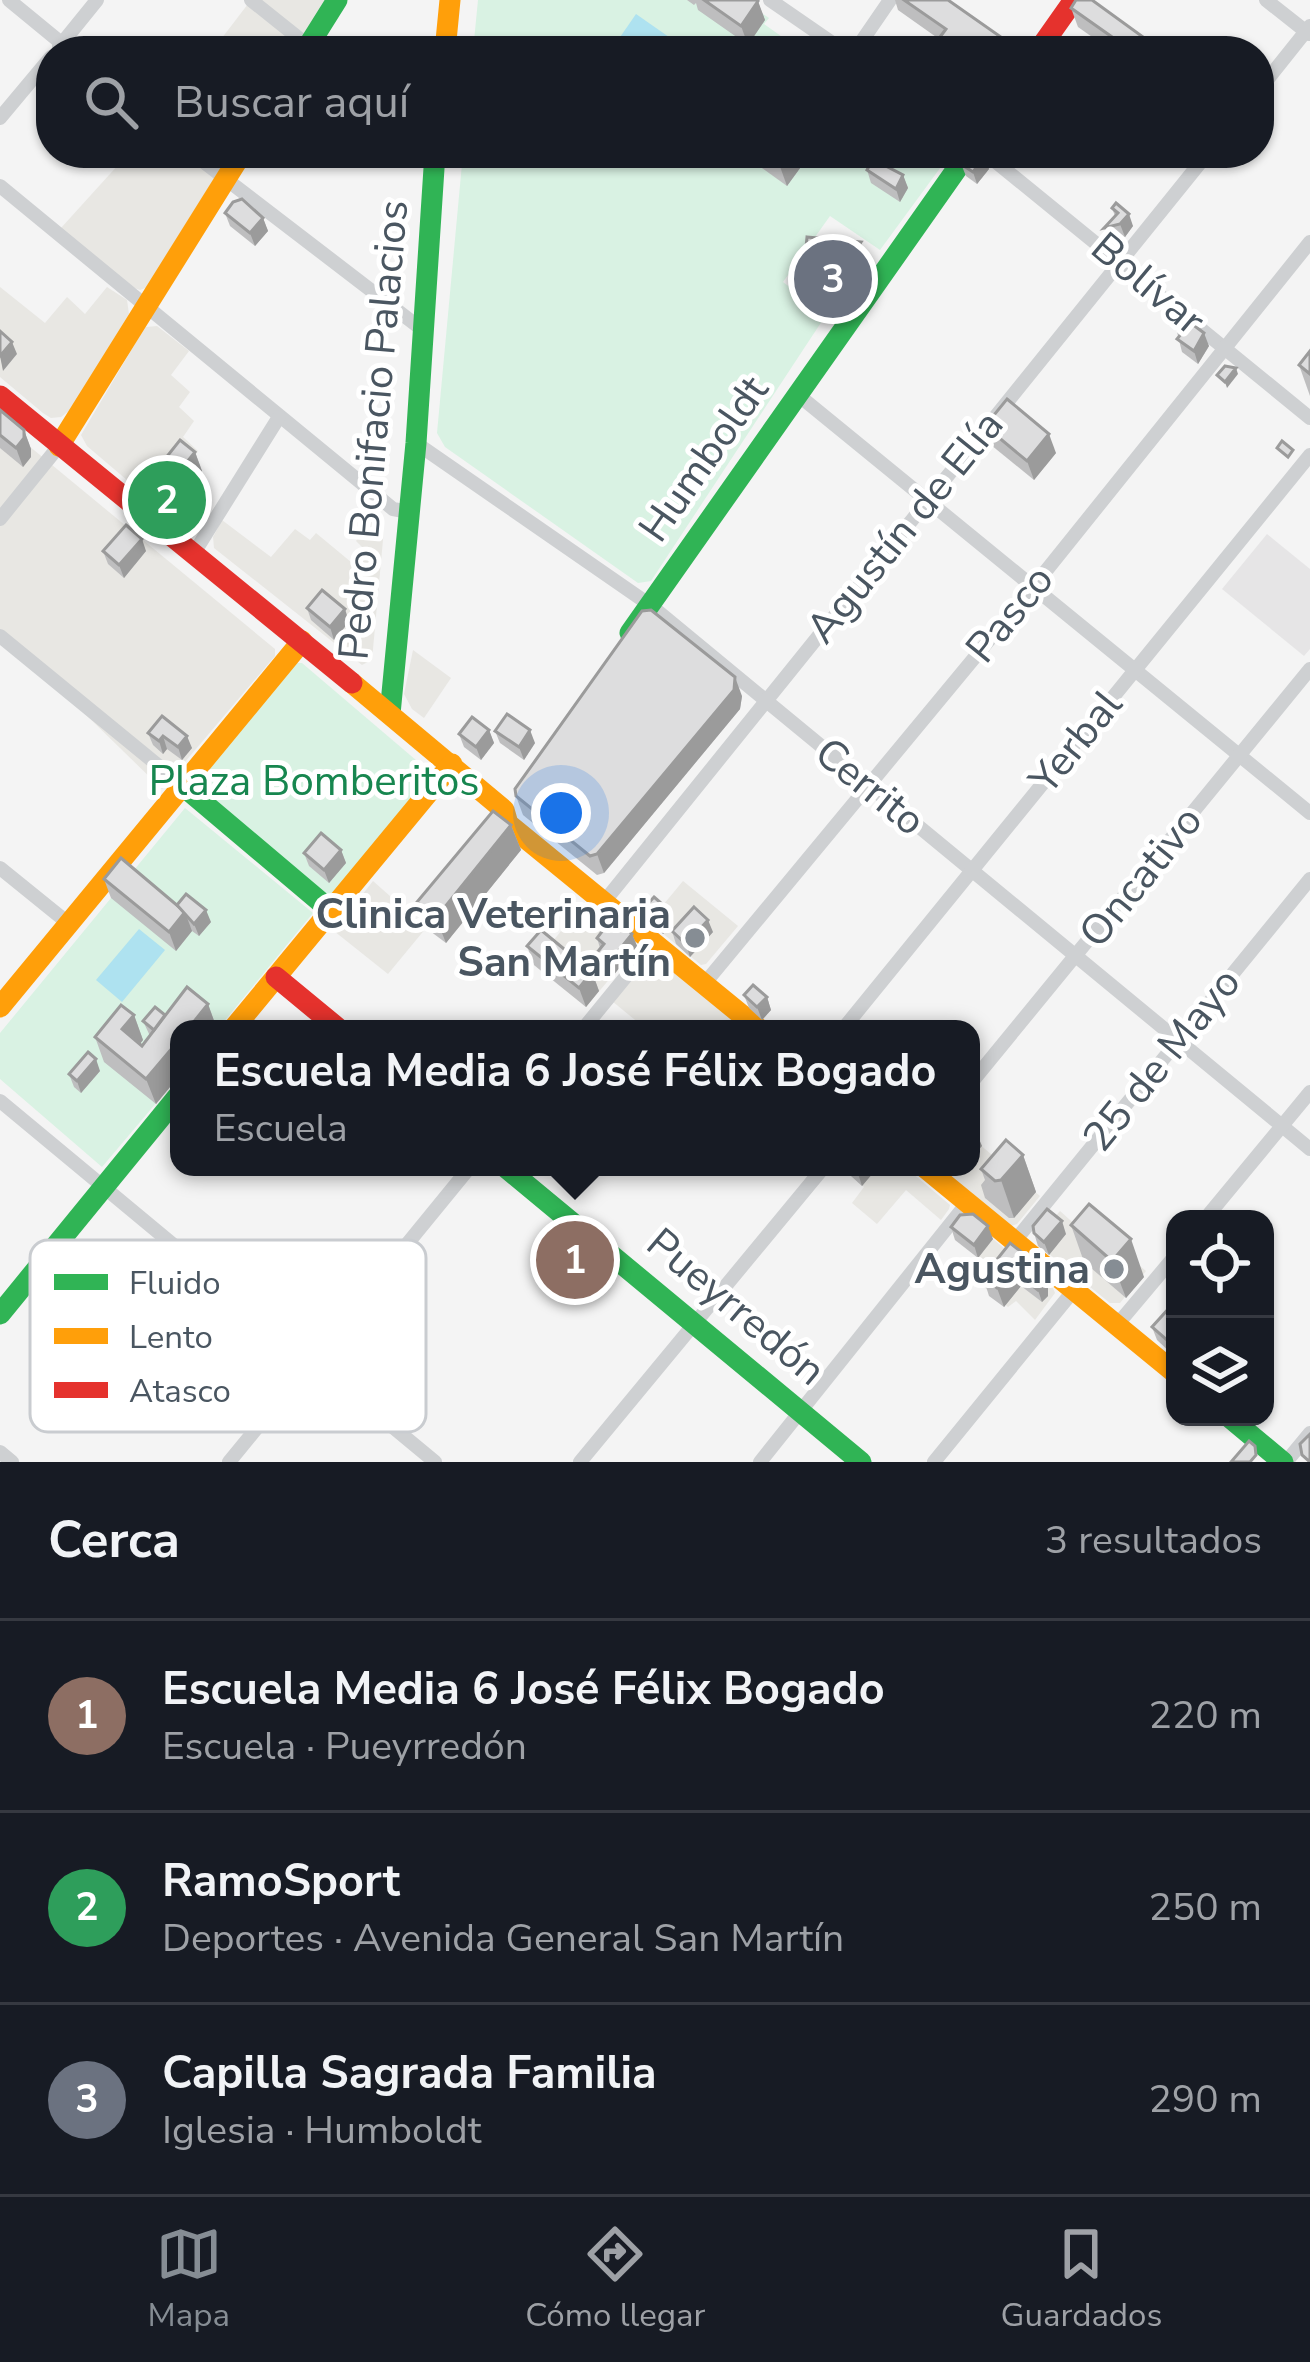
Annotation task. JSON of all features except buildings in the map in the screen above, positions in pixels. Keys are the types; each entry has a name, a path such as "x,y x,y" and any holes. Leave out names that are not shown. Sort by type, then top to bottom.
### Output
{"street":[{"path":"9,0 45,36"},
{"path":"71,36 98,0"},
{"path":"250,0 294,36"},
{"path":"317,36 337,0"},
{"path":"446,36 450,0"},
{"path":"770,0 822,36"},
{"path":"865,36 890,0"},
{"path":"1049,36 1074,0"},
{"path":"1266,0 1309,31 1274,72"},
{"path":"0,118 36,78"},
{"path":"210,168 424,332"},
{"path":"0,518 59,446 233,168"},
{"name":"Pedro Bonifacio Palacios","path":"390,714 416,443 434,168"},
{"name":"Humboldt","path":"610,661 957,168"},
{"name":"Bolívar","path":"1004,168 1310,418"},
{"name":"Agustín de Elía","path":"604,902 1196,168"},
{"path":"0,186 393,508 409,512"},
{"name":"Pasco","path":"705,983 1033,587 1310,242"},
{"path":"797,394 1310,813"},
{"path":"0,396 452,764 511,800 508,824 748,1020"},
{"path":"194,554 279,417"},
{"name":"Cerrito","path":"416,443 650,605 1310,1149"},
{"name":"Yerbal","path":"850,1020 1310,455"},
{"path":"0,637 330,910"},
{"path":"0,1006 302,641"},
{"name":"Oncativo","path":"980,1072 1310,669"},
{"path":"240,1020 452,764"},
{"path":"0,868 68,923"},
{"name":"25 de Mayo","path":"1014,1242 1310,879"},
{"path":"590,1020 655,941"},
{"path":"275,977 328,1020"},
{"path":"1212,1210 1310,1092"},
{"path":"0,1101 170,1240"},
{"path":"60,1240 170,1106"},
{"path":"411,1240 463,1176"},
{"name":"Pueyrredón","path":"516,1176 862,1462"},
{"path":"580,1462 817,1176"},
{"path":"935,1176 1166,1366"},
{"path":"760,1462 967,1203"},
{"path":"1117,1325 1166,1267"},
{"path":"0,1314 30,1277"},
{"path":"934,1462 1074,1290"},
{"path":"1240,1426 1284,1462 1310,1433"},
{"path":"229,1462 254,1432"},
{"path":"400,1432 435,1462"},
{"path":"0,1452 12,1462"}],"shaded area":[{"path":"251,0 326,0 303,36 223,36"},
{"path":"115,168 222,168 148,287 140,290 129,286 61,228"},
{"path":"0,287 45,323 67,297 85,314 107,287 127,300 129,314 70,410 61,417 43,413 0,377"},
{"path":"157,326 189,351 171,375 190,392 179,407 194,421 183,437 198,451 191,462 202,471 184,494 212,516 199,534 188,532 87,446 81,435 141,334 146,327"},
{"path":"0,422 275,649 275,656 162,789 0,631"},
{"path":"375,511 384,529 372,660 362,665 214,548 213,537 222,520 271,557 295,529 310,540 316,533 357,567 368,553 356,541"},
{"path":"1267,534 1310,569 1310,649 1304,656 1222,589"},
{"path":"413,650 451,678 424,718 404,694"},
{"path":"373,881 426,928 388,974 334,931"},
{"path":"683,881 738,926 706,964 701,965 649,922"},
{"path":"584,902 637,946 586,1007 534,965"},
{"path":"655,955 740,1020 635,1020 612,1001"},
{"path":"980,1145 1040,1196 1011,1226 946,1176 980,1176"},
{"path":"852,1176 916,1176 950,1205 941,1220 906,1190 877,1224 852,1203 864,1187"},
{"path":"1060,1211 1098,1245 1105,1237 1146,1271 1120,1303 1110,1303 1038,1245 1037,1237"},
{"path":"977,1226 1053,1288 1055,1293 1035,1320 1016,1301 1008,1307 966,1272 979,1258 956,1239"}],"green space":[{"path":"478,0 743,0 769,18 764,24 781,36 474,36"},
{"path":"462,168 940,168 880,250 830,216 783,282 826,315 651,581 638,583 445,447 437,433"},
{"name":"Plaza Bomberitos","path":"295,663 302,663 430,772 430,779 328,895 197,791 196,777"},
{"path":"185,808 313,913 225,1020 170,1020 170,1087 102,1167 0,1079 0,1033"}],"water":[{"path":"636,14 668,36 621,36"},
{"path":"139,929 165,950 122,1002 96,980"}],"traffic: fast":[{"path":"314,36 337,0"},
{"path":"390,714 416,443 434,168"},
{"path":"630,633 957,168"},
{"path":"182,785 330,910"},
{"path":"60,1240 170,1106"},
{"path":"516,1176 861,1462"},
{"path":"0,1314 30,1277"},
{"path":"1240,1426 1283,1462"}],"traffic: slow":[{"path":"446,36 450,0"},
{"path":"59,446 233,168"},
{"path":"0,1007 302,641"},
{"path":"352,683 504,810 508,824 748,1020"},
{"path":"240,1020 452,764"},
{"path":"935,1176 1166,1366"}],"traffic: jam":[{"path":"1049,36 1074,0"},
{"path":"0,396 352,683"},
{"path":"276,977 328,1020"}],"place":[{"name":"Capilla Sagrada Familia","path":"833,279"},
{"name":"RamoSport","path":"167,500"},
{"name":"Clinica Veterinaria San Martín","path":"695,938"},
{"name":"Escuela Media 6 José Félix Bogado","path":"575,1260"},
{"name":"Agustina","path":"1114,1269"}]}
